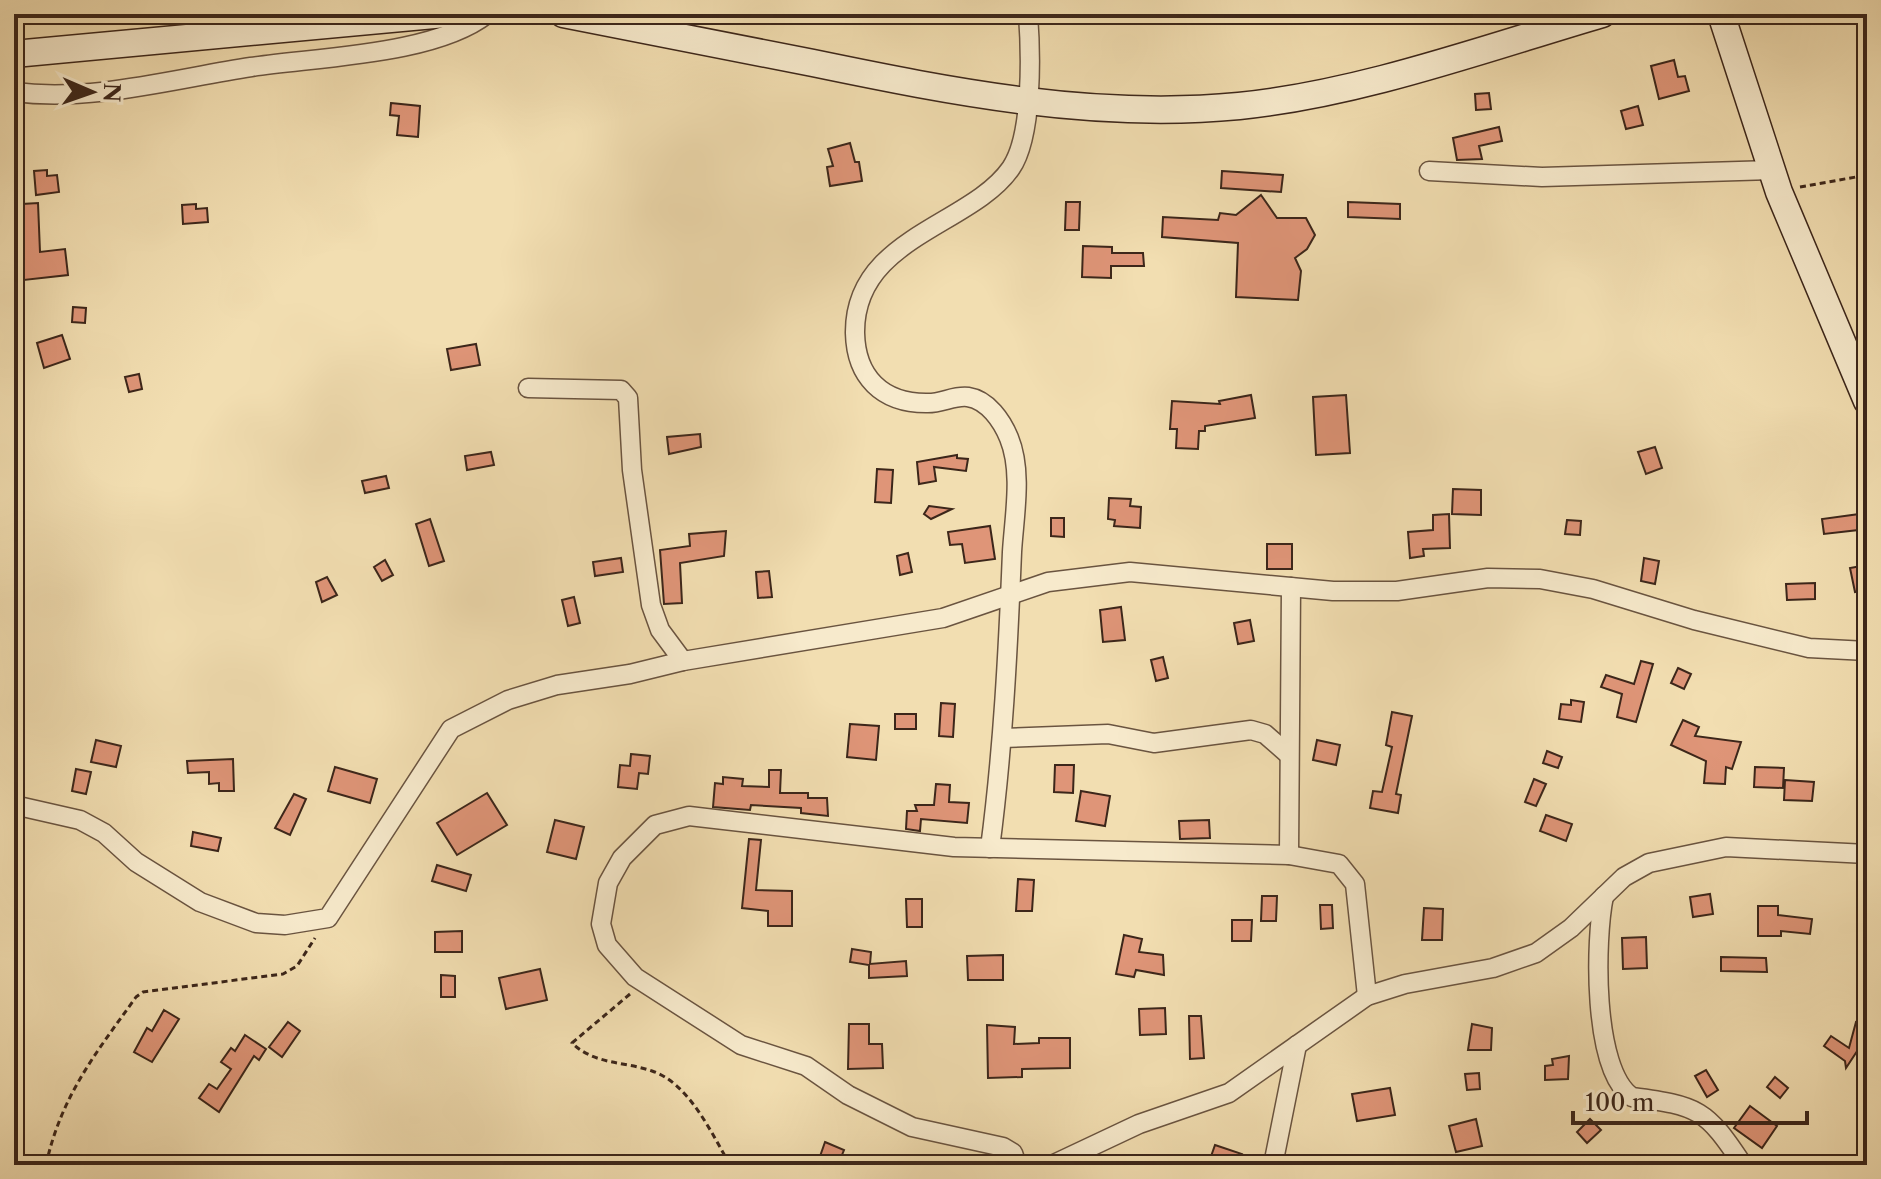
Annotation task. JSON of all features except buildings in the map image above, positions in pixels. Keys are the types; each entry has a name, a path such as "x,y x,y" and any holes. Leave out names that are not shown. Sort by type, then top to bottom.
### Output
{"street":[{"path":"14,54 445,14"},
{"path":"14,92 62,94 115,90 366,52 449,36 487,14"},
{"path":"563,14 920,85 1028,103 1199,109 1278,101 1386,76 1602,14"},
{"path":"990,848 1002,738 1014,459 1000,420 989,408 969,397 927,403 880,392 869,383 863,370 855,335 856,315 864,295 891,256 927,228 993,189 1010,169 1022,143 1028,103 1028,14"},
{"path":"1721,14 1776,181 1867,401"},
{"path":"1429,171 1542,177 1776,181"},
{"path":"528,388 625,393 651,605 660,630 683,661"},
{"path":"14,805 80,820 104,833 136,862 200,902 256,923 285,925 328,918 457,724 534,691 683,661 943,618 1048,582 1122,572 1291,587 1397,591 1488,578 1540,579 1593,589 1694,620 1809,648 1867,651"},
{"path":"1289,855 1291,587"},
{"path":"1002,738 1108,734 1154,743 1251,730 1265,734 1289,755"},
{"path":"1017,1165 1013,1153 1003,1147 912,1127 848,1095 806,1066 741,1045 640,981 607,945 601,924 608,883 622,858 655,825 672,819 703,817 882,840 990,848 1289,855 1339,864 1355,884 1367,996"},
{"path":"1052,1165 1139,1124 1229,1093 1367,996 1405,984 1493,968 1536,953 1571,928 1634,870 1707,848 1867,854"},
{"path":"1604,896 1597,945 1598,997 1610,1054 1623,1090 1632,1097 1700,1111 1713,1121 1743,1165"},
{"path":"1273,1165 1297,1045"}],"path":[{"path":"1776,181 1867,175"},
{"path":"46,1165 59,1115 72,1089 136,997 143,992 283,974 297,966 328,918"},
{"path":"640,981 628,997 572,1043 586,1056 655,1071 684,1093 730,1165"}]}
